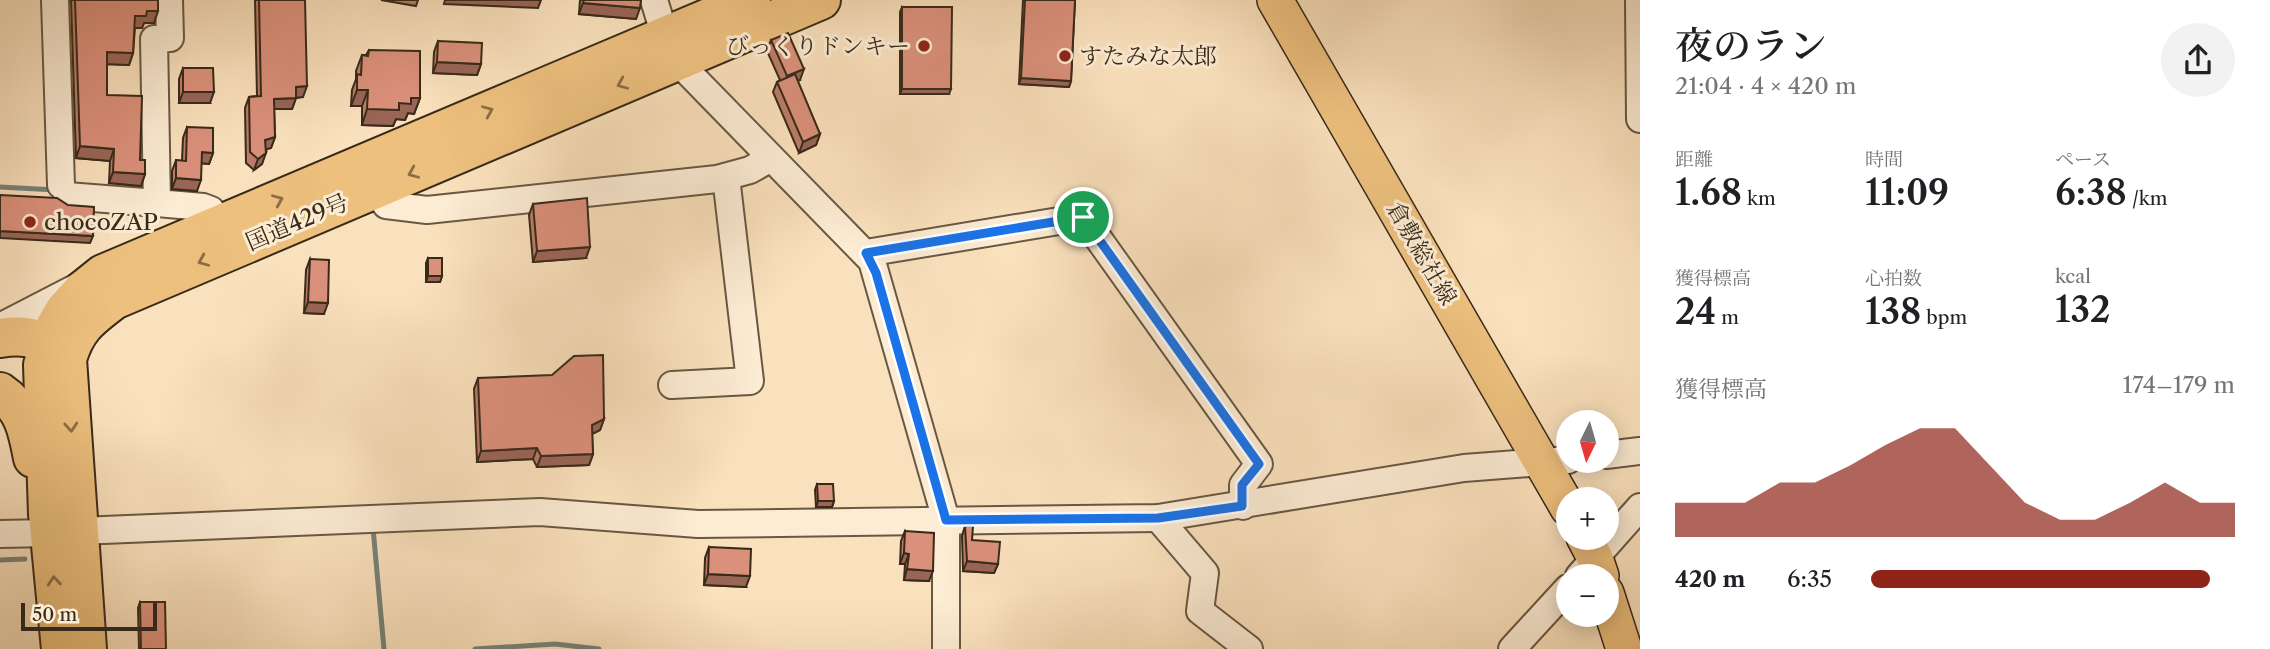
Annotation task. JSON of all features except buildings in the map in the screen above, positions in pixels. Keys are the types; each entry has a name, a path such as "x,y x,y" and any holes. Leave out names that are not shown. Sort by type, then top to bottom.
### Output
{"highway":[{"name":"国道429号","path":"108,287 374,189 671,49 751,0"},
{"name":"国道429号","path":"87,649 59,526 42,399 43,365 34,339 73,341 108,287 219,225 671,49 821,0"},
{"path":"0,392 18,410 27,426 59,526"},
{"name":"国道429号","path":"59,526 61,649"}],"main road":[{"name":"倉敷総社線","path":"1275,0 1556,461"},
{"path":"1617,627 1624,649"}],"street":[{"path":"55,0 64,191 203,207 211,210 219,225"},
{"path":"157,203 153,38 170,38 169,0"},
{"path":"654,0 671,49 771,158 866,253 876,273 944,514 946,649"},
{"path":"1640,0 1640,119"},
{"path":"374,189 386,205 427,210 726,177 750,170 771,158"},
{"path":"672,384 750,381 726,177"},
{"path":"866,253 1083,217 1259,464 1248,476 1242,500"},
{"path":"0,355 34,339 108,287"},
{"path":"1619,454 1640,452"},
{"path":"0,534 59,526 540,512 698,524 944,514 1158,518 1242,500 1464,468 1556,461"},
{"path":"1590,562 1640,507"},
{"path":"1158,518 1205,573 1200,611 1249,649"},
{"path":"1512,649 1556,601"}],"waterway":[{"path":"0,187 56,190"},
{"path":"373,528 384,649"},
{"path":"0,560 25,559"},
{"path":"475,649 555,644 599,649"}],"place":[{"name":"びっくりドンキー","path":"924,46"},
{"name":"すたみな太郎","path":"1065,56"},
{"name":"chocoZAP","path":"30,222"}],"route":[{"path":"1083,217 1259,464 1242,485 1242,506 1158,518 946,520 876,273 866,253 1083,217"}]}
